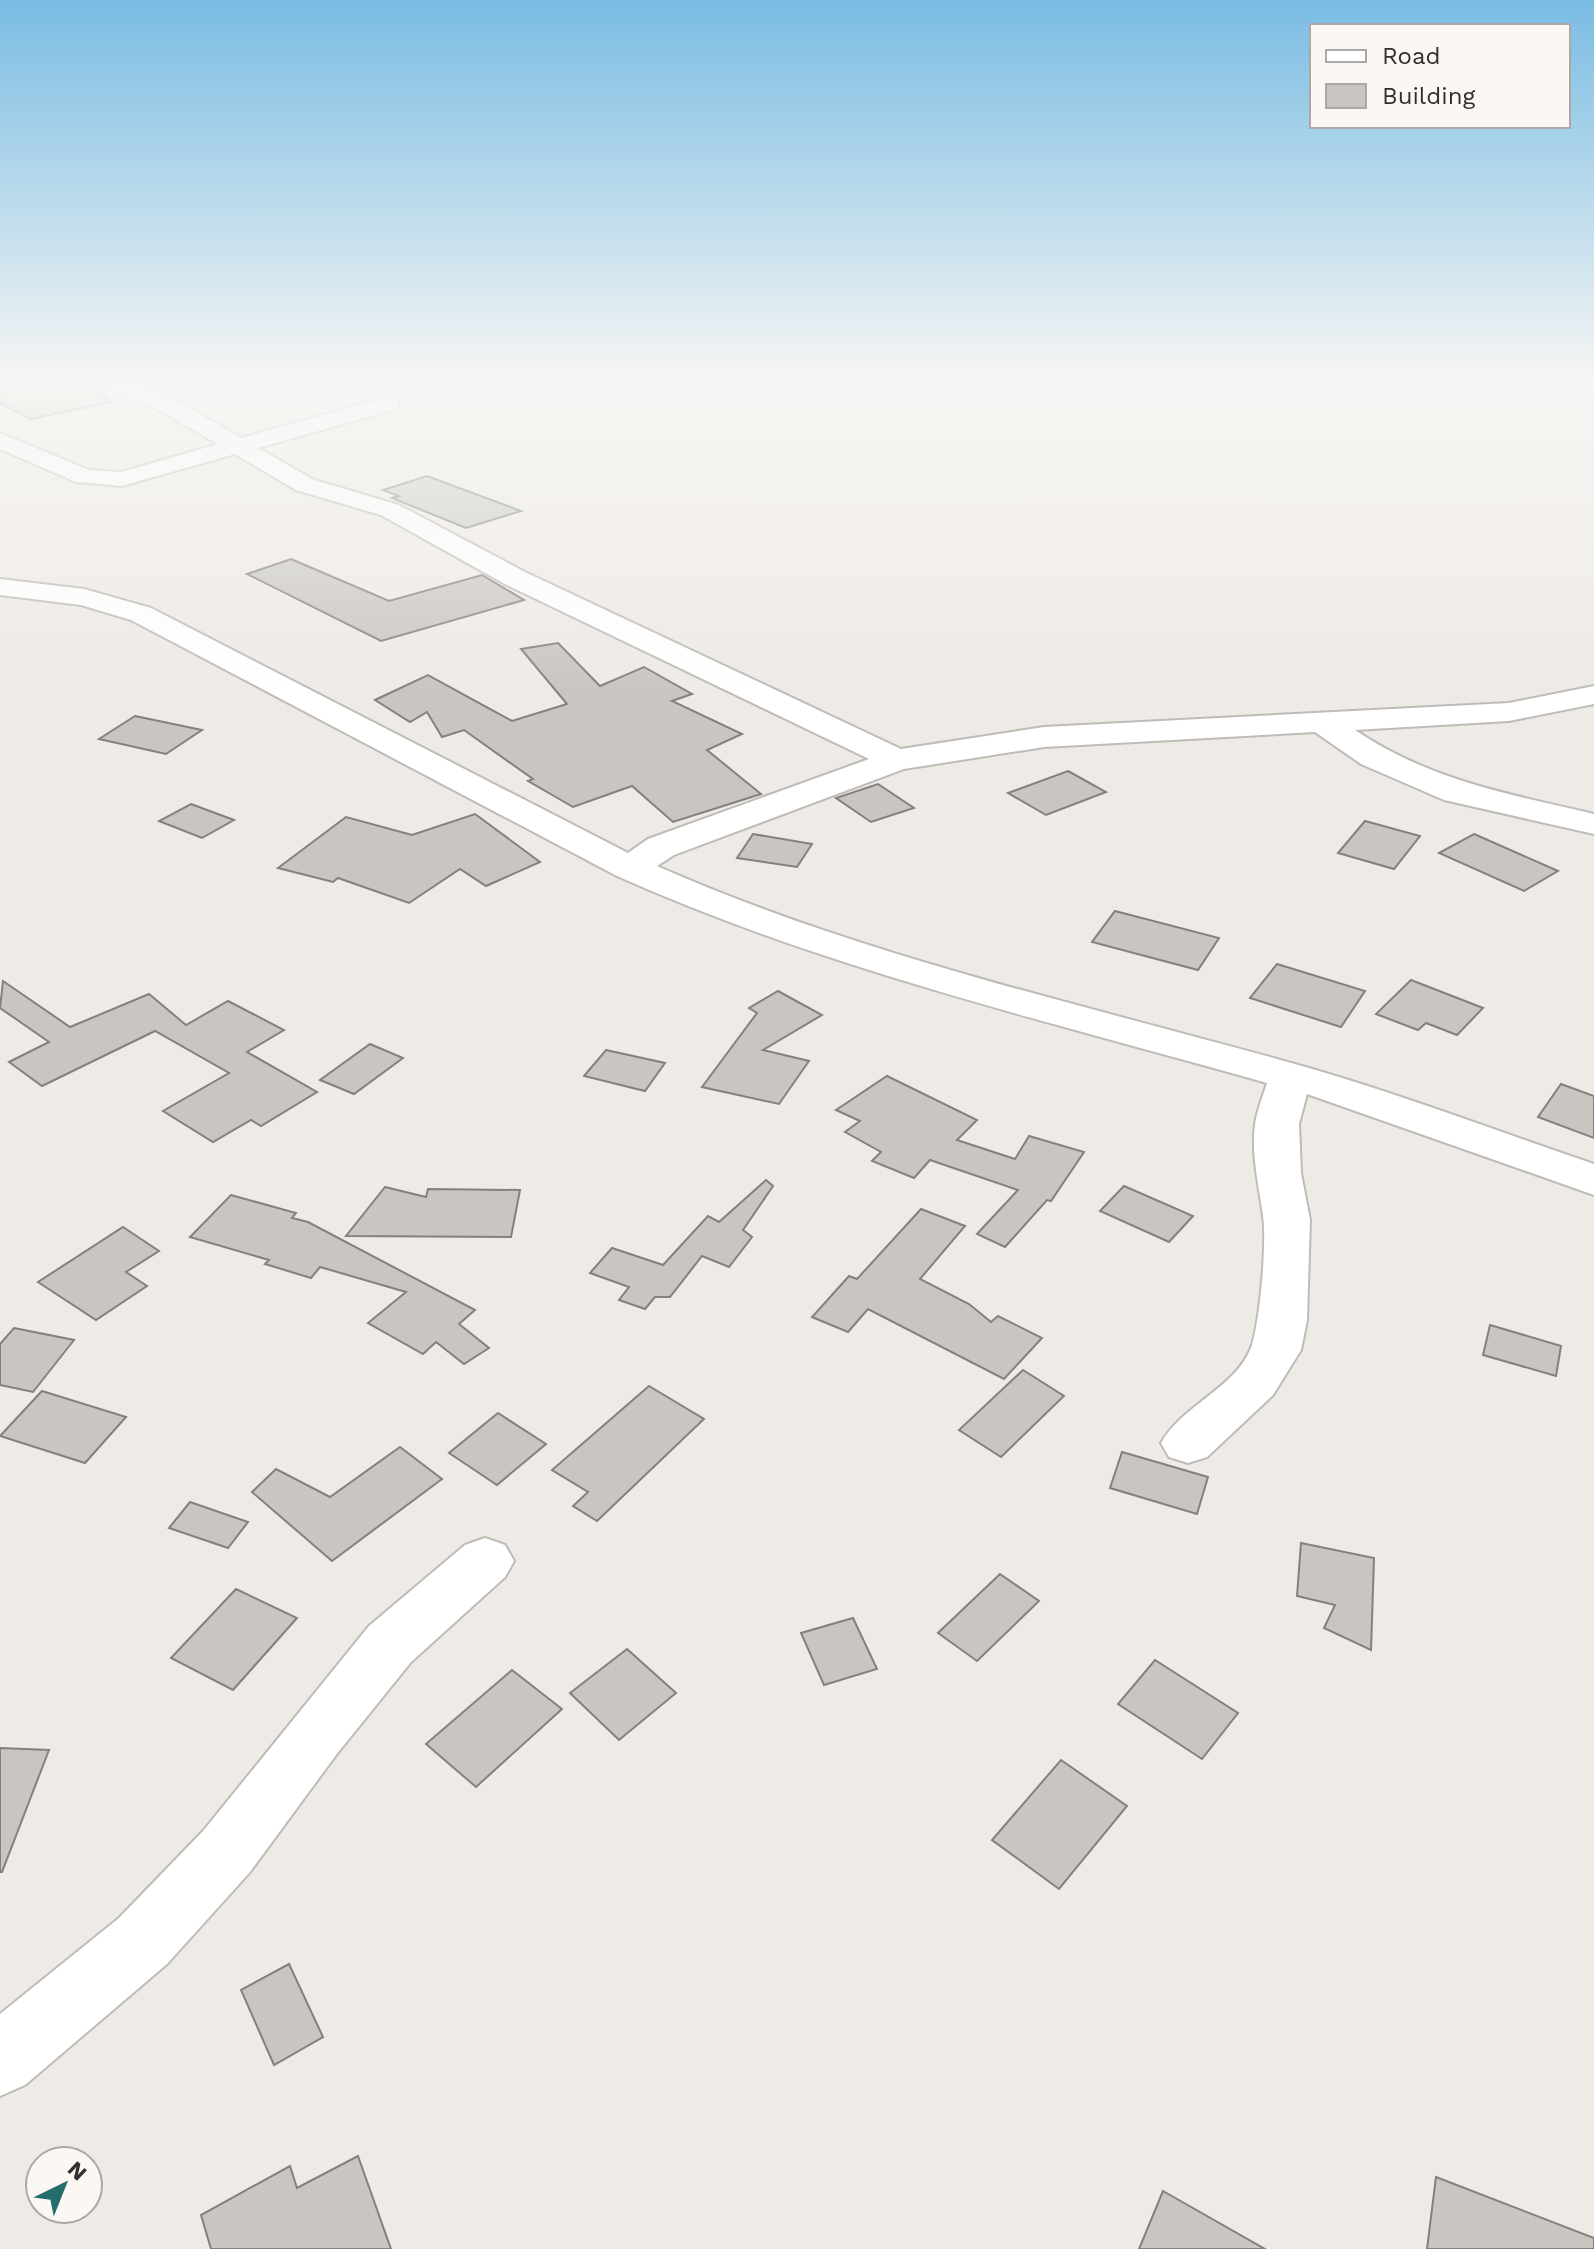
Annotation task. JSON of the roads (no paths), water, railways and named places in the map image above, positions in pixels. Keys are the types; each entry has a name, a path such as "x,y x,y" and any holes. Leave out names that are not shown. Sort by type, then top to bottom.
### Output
{"street":[{"path":"301,483 378,506 411,520 515,578 897,760"},
{"path":"0,563 43,592"},
{"path":"0,587 115,604 141,614 630,868 759,922 857,955 1290,1076 1594,1180"},
{"path":"630,868 661,847 897,760 1044,737 1509,712 1594,695"},
{"path":"1323,723 1373,757 1456,793 1594,824"},
{"path":"1188,1443 1255,1382 1276,1350 1282,1320 1287,1220 1278,1173 1277,1124 1290,1076"},
{"path":"0,2060 143,1941 227,1851 314,1736 390,1644 485,1561"}]}
